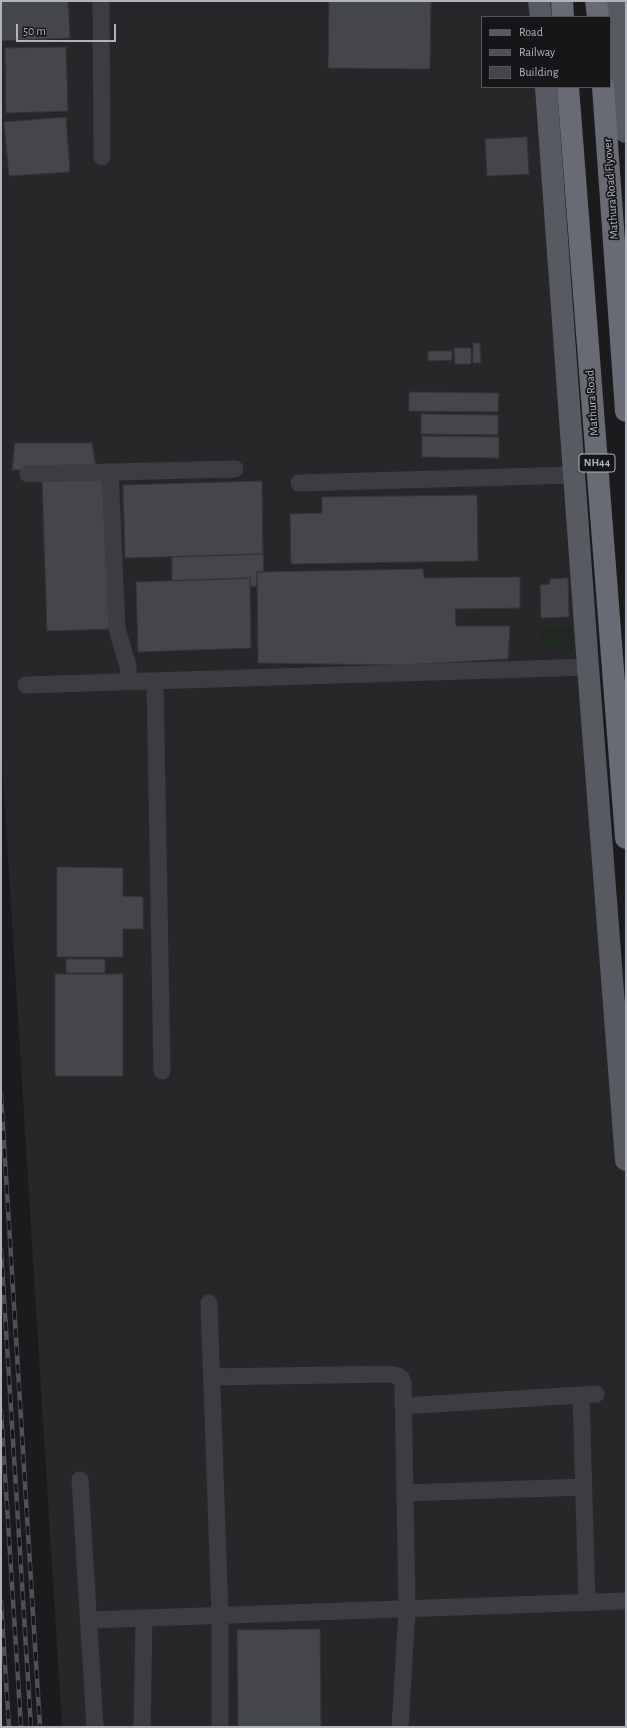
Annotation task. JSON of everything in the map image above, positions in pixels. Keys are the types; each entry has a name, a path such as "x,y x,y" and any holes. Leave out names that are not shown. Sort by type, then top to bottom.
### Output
{"highway":[{"path":"562,1 563,16"},
{"path":"596,1 598,16"},
{"name":"Mathura Road","path":"568,88 626,838"},
{"name":"Mathura Road Flyover","path":"603,88 626,411"}],"main road":[{"path":"540,1 541,16"},
{"path":"615,1 626,132"},
{"path":"546,88 588,667 626,1160"}],"lane":[{"path":"101,1 102,157"},
{"path":"28,474 235,469"},
{"path":"110,472 117,629 128,666 129,682"},
{"path":"299,483 574,475"},
{"path":"26,685 588,667"},
{"path":"155,681 162,1071"},
{"path":"210,1303 211,1377 220,1615 220,1727"},
{"path":"211,1377 390,1374 401,1378 403,1383 407,1609 400,1727"},
{"path":"403,1406 589,1395 584,1487 587,1603"},
{"path":"80,1480 95,1727"},
{"path":"404,1493 584,1487"},
{"path":"89,1620 626,1602"},
{"path":"142,1727 144,1618"}],"shaded area":[{"path":"1,1 544,1 545,16 481,16 481,88 550,88 626,1133 626,1727 62,1727 1,744"},
{"path":"541,628 571,628 572,647 541,647"}],"building":[{"path":"1,1 68,1 70,38 1,41"},
{"path":"329,1 431,1 430,69 328,68"},
{"path":"66,47 68,111 6,113 5,48"},
{"path":"66,117 70,172 9,176 4,122"},
{"path":"527,137 529,174 487,176 485,139"},
{"path":"473,343 480,343 481,363 473,363"},
{"path":"454,348 471,348 471,364 455,364"},
{"path":"428,351 452,351 452,360 428,361"},
{"path":"409,392 499,393 498,412 409,411"},
{"path":"421,414 498,415 498,435 421,434"},
{"path":"422,436 499,437 499,458 422,457"},
{"path":"15,443 92,443 96,468 12,470"},
{"path":"104,475 110,629 47,631 42,477"},
{"path":"262,481 263,554 125,558 123,485"},
{"path":"477,495 478,561 291,564 290,514 322,513 322,497"},
{"path":"263,554 264,572 257,572 257,586 250,587 250,578 172,581 172,557"},
{"path":"423,569 424,578 520,577 520,608 455,609 456,626 510,626 508,659 403,665 258,663 257,572"},
{"path":"250,578 251,648 138,652 136,582"},
{"path":"568,578 569,617 541,618 540,585 550,584 550,579"},
{"path":"57,867 123,868 123,896 143,897 143,929 123,929 123,957 57,957"},
{"path":"66,959 105,959 105,973 66,973"},
{"path":"55,974 123,974 123,1076 55,1076"},
{"path":"320,1629 321,1727 238,1727 237,1630"}],"railway":[{"path":"1,1095 40,1727"},
{"path":"1,1250 31,1727"},
{"path":"1,1411 21,1727"},
{"path":"1,1602 9,1727"}]}
